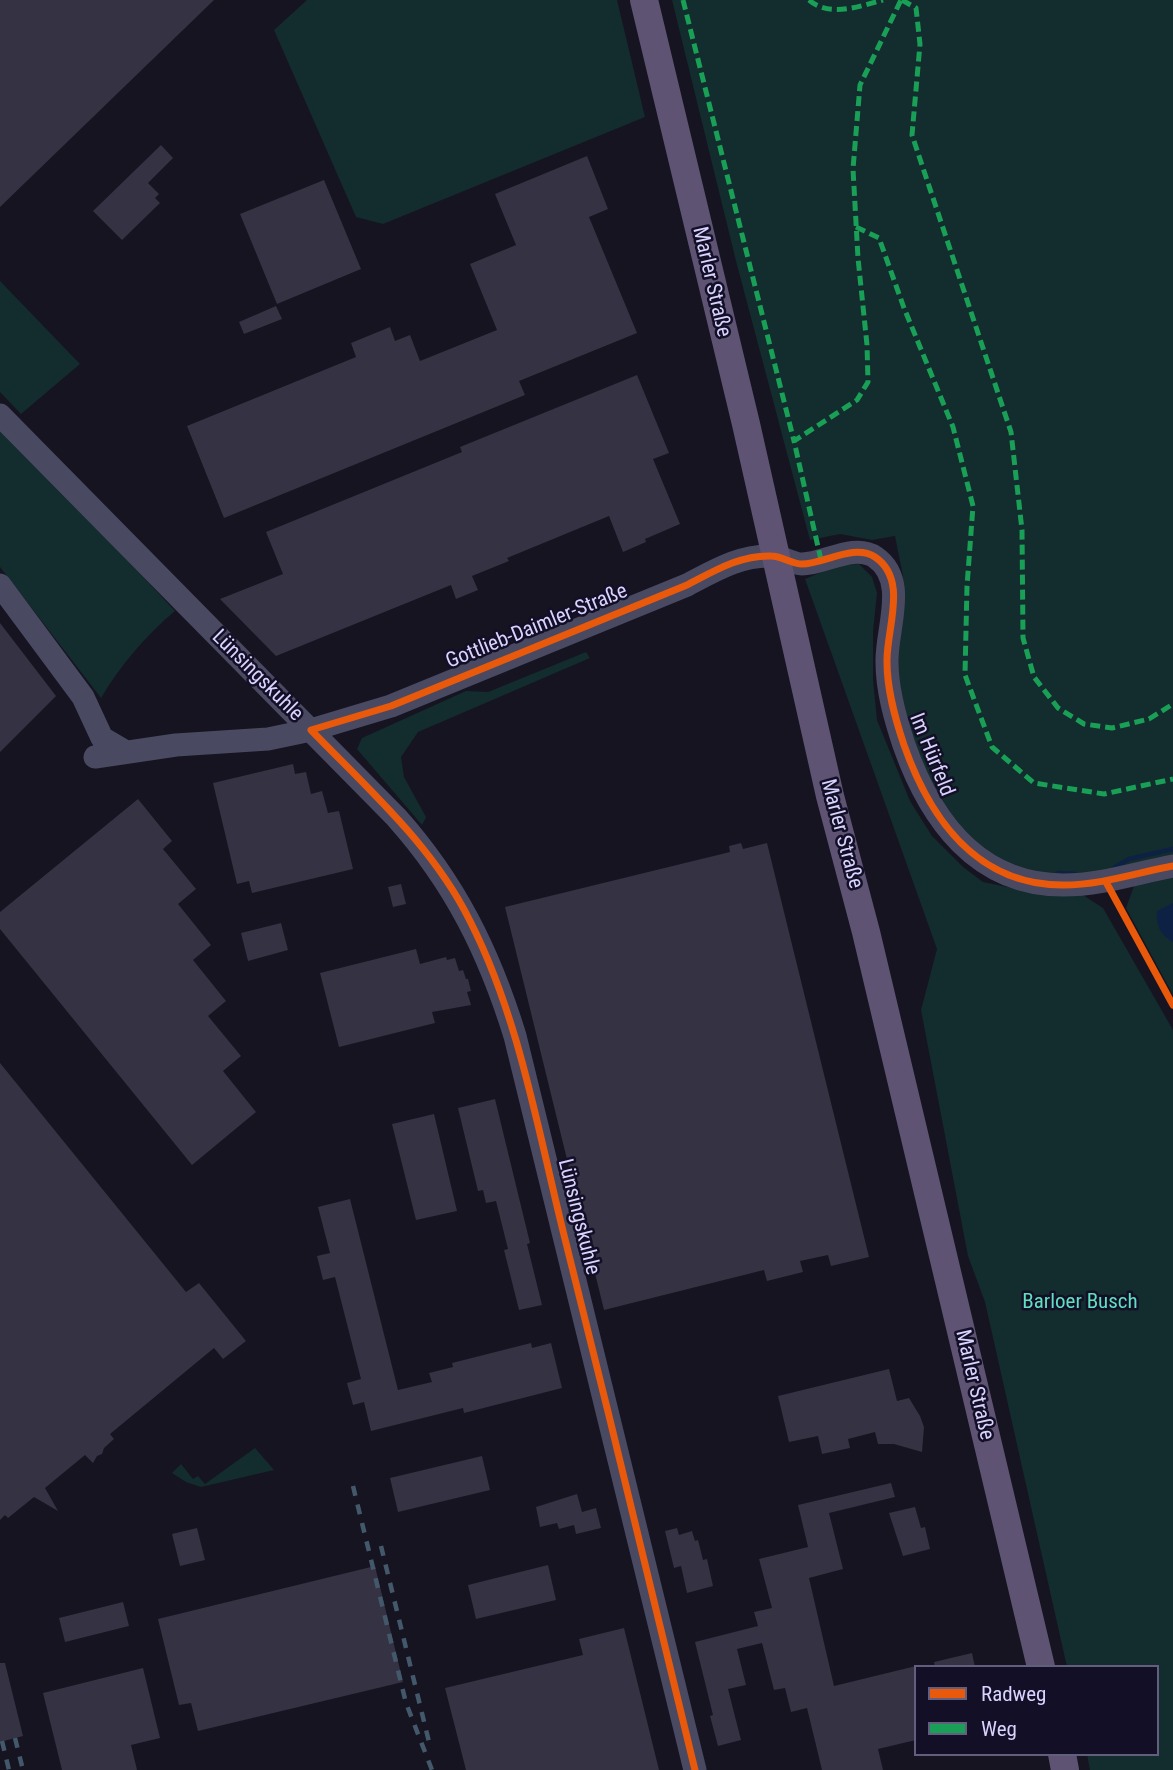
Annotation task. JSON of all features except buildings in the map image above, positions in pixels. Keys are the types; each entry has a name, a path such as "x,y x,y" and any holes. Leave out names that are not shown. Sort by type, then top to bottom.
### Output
{"main road":[{"name":"Marler Straße","path":"644,0 743,411 830,796 866,932 1041,1665"}],"street":[{"name":"Lünsingskuhle","path":"0,415 420,844 470,919 505,1003 610,1416 695,1770"},
{"name":"Im Hürfeld","path":"774,556 801,565 859,553 874,556 888,572 895,593 887,660 890,693 898,725 928,800 947,828 969,852 995,869 1021,879 1062,885 1106,882 1173,866"},
{"name":"Gottlieb-Daimler-Straße","path":"95,757 176,745 268,739 311,730 391,706 687,585 729,564 750,558 774,556"},
{"path":"0,585 83,697 102,738 126,752"}],"green space":[{"path":"307,0 617,0 645,117 383,224 356,217 274,30"},
{"path":"672,0 1173,0 1173,859 1097,878 1004,869 940,814 899,719 894,633 903,576 895,536 872,540 840,534 810,540 736,261"},
{"path":"0,281 80,364 21,414 0,392"},
{"path":"0,430 93,523 175,611 134,652 101,698 0,567"},
{"name":"Barloer Busch","path":"859,564 872,577 877,593 873,631 873,680 877,720 910,801 932,836 963,867 983,882 1046,895 1083,895 1103,908 1173,1030 1173,1770 1090,1770 1087,1756 1159,1756 1159,1665 1067,1665 985,1302 968,1256 921,1010 937,949 805,579 838,565"},
{"path":"586,652 590,658 418,732 401,757 404,777 426,817 422,825 357,749 362,738 466,691 488,692"},
{"path":"1173,876 1173,995 1126,908 1134,886"},
{"path":"255,1448 274,1470 201,1487 172,1473 181,1464 193,1479 198,1476 205,1484"}],"water":[{"path":"1173,903 1173,942 1162,933 1158,925 1157,911"}],"waterway":[{"path":"1114,868 1129,859 1173,849"},
{"path":"1058,873 1075,874"}],"railway":[{"path":"353,1486 406,1703 432,1770"},
{"path":"381,1546 430,1746"},
{"path":"15,1738 23,1770"},
{"path":"2,1741 9,1770"}],"marked path":[{"path":"683,0 794,441"},
{"path":"809,0 817,5 836,9 883,0"},
{"path":"821,560 794,441 857,400 868,382 853,169 860,85 901,0"},
{"path":"902,0 916,8 920,44 912,135 1011,432 1022,530 1023,638 1034,677 1058,708 1084,724 1112,728 1149,719 1173,704"},
{"path":"856,227 879,238 904,308 953,427 973,506 967,586 965,675 992,747 1034,783 1104,794 1173,779"}],"cycle path":[{"path":"695,1770 536,1115 502,996 470,921 438,868 377,797 311,730 391,706 687,585 738,561 771,556 802,564 848,553 867,553 885,567 891,578 893,606 887,672 901,735 928,798 961,843 1006,874 1033,882 1063,885 1091,883 1173,866"},
{"path":"1106,882 1173,1005"}]}
